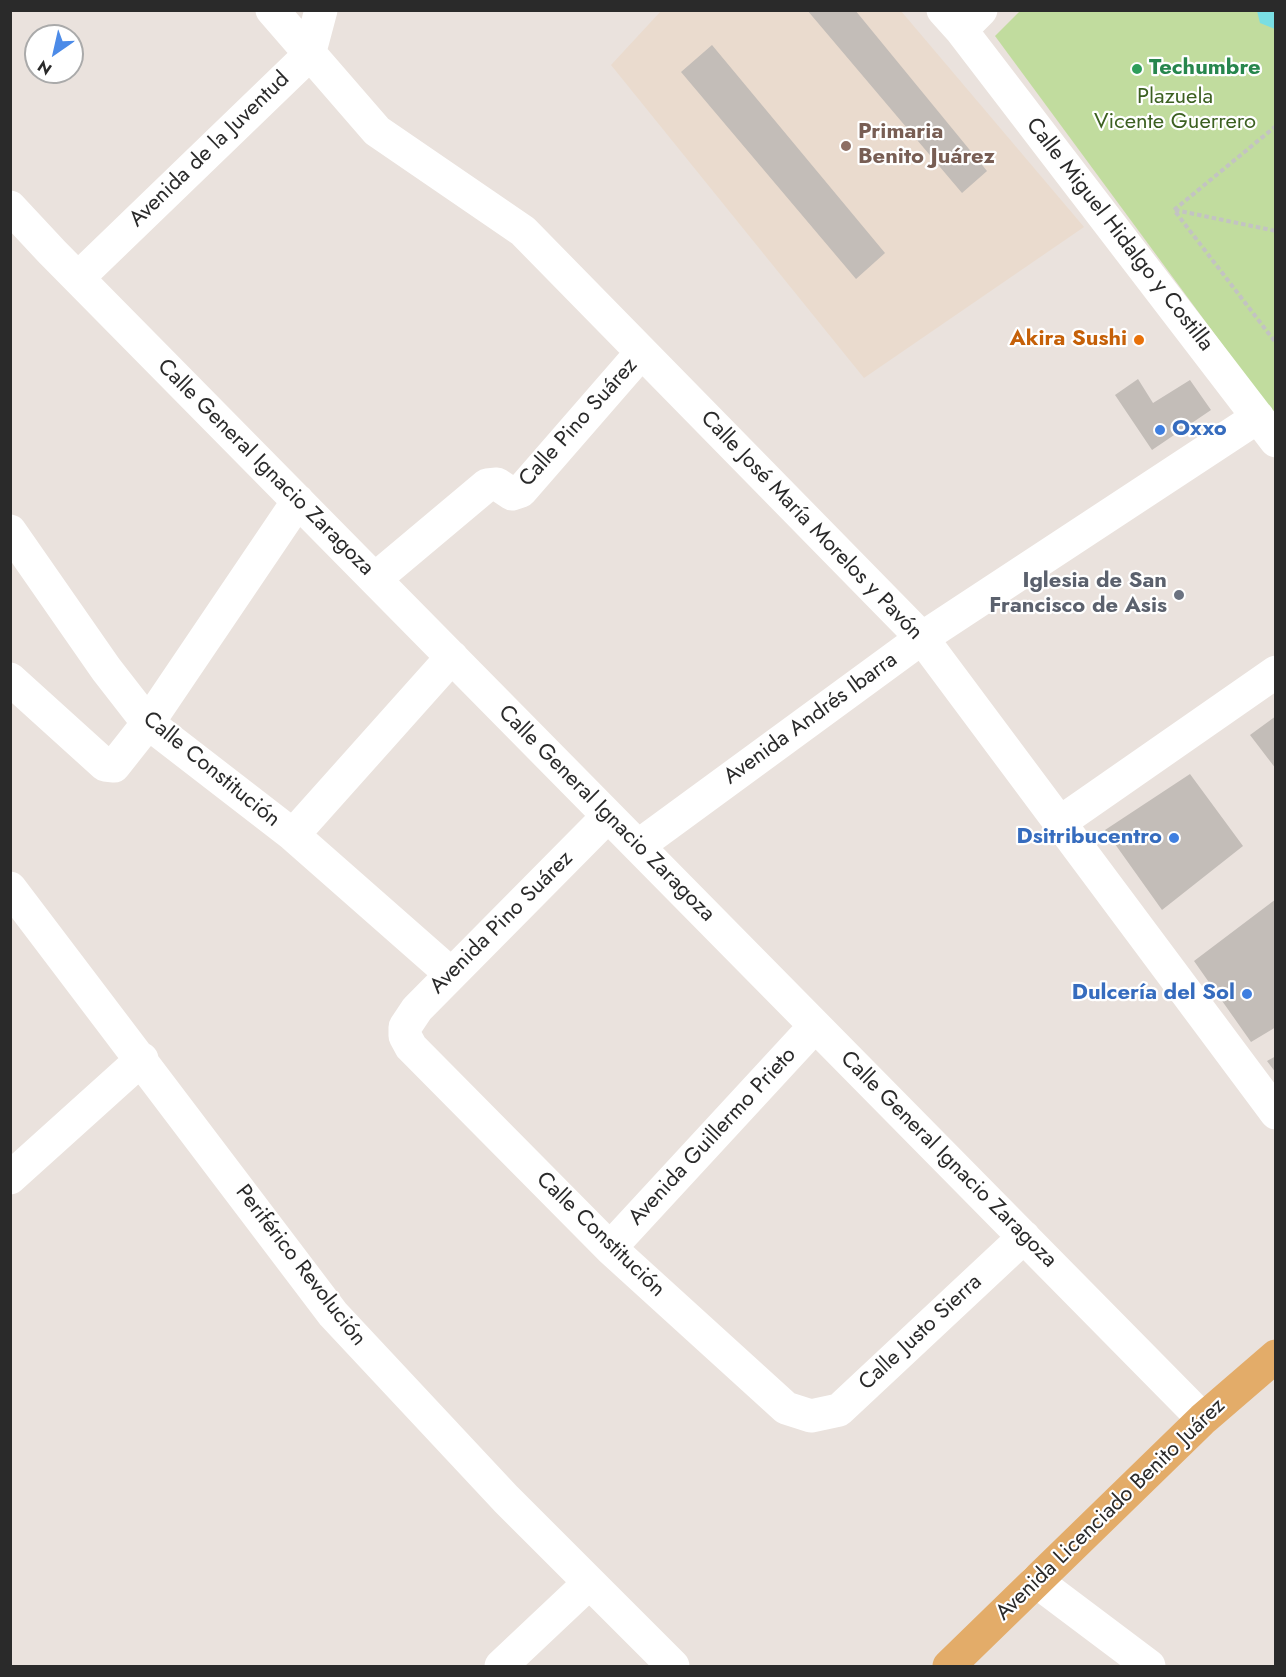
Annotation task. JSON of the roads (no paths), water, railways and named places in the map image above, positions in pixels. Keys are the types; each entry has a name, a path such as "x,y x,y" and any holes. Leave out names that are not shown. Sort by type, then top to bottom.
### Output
{"main road":[{"name":"Avenida Licenciado Benito Juárez","path":"949,1666 1203,1419 1275,1356"}],"street":[{"name":"Calle José María Morelos y Pavón","path":"272,10 377,131 523,231 922,638 1275,1113"},
{"name":"Avenida de la Juventud","path":"78,278 309,54 321,10"},
{"name":"Calle Miguel Hidalgo y Costilla","path":"962,17 1267,429"},
{"name":"Calle General Ignacio Zaragoza","path":"15,221 78,278 1203,1419"},
{"name":"Calle Pino Suárez","path":"375,579 487,484 497,483 512,494 521,492 641,353"},
{"name":"Avenida Andrés Ibarra","path":"638,846 922,638 1267,429"},
{"path":"10,679 110,768 114,766 148,723 298,501"},
{"name":"Calle Constitución","path":"10,531 106,669 148,723 293,835 451,974"},
{"path":"293,835 452,657"},
{"path":"1059,822 1275,672"},
{"name":"Avenida Pino Suárez","path":"405,1036 408,1020 608,816"},
{"name":"Periférico Revolución","path":"10,888 142,1059 333,1314 588,1584 673,1666"},
{"name":"Avenida Guillermo Prieto","path":"610,1248 815,1026"},
{"name":"Calle Constitución","path":"405,1036 411,1047 610,1248 786,1408 811,1416"},
{"path":"10,1178 142,1059"},
{"name":"Calle Justo Sierra","path":"811,1416 839,1410 1024,1237"},
{"path":"1036,1581 1149,1666"},
{"path":"501,1666 588,1584"}],"water":[{"path":"1257,11 1275,11 1275,29 1260,23"}],"place":[{"name":"Techumbre","path":"1137,69"},
{"name":"Primaria Benito Juárez","path":"846,146"},
{"name":"Akira Sushi","path":"1139,340"},
{"name":"Oxxo","path":"1160,430"},
{"name":"Iglesia de San Francisco de Asis","path":"1179,595"},
{"name":"Dsitribucentro","path":"1174,838"},
{"name":"Dulcería del Sol","path":"1247,994"}],"park label":[{"name":"Plazuela Vicente Guerrero","path":"1175,110"}]}
